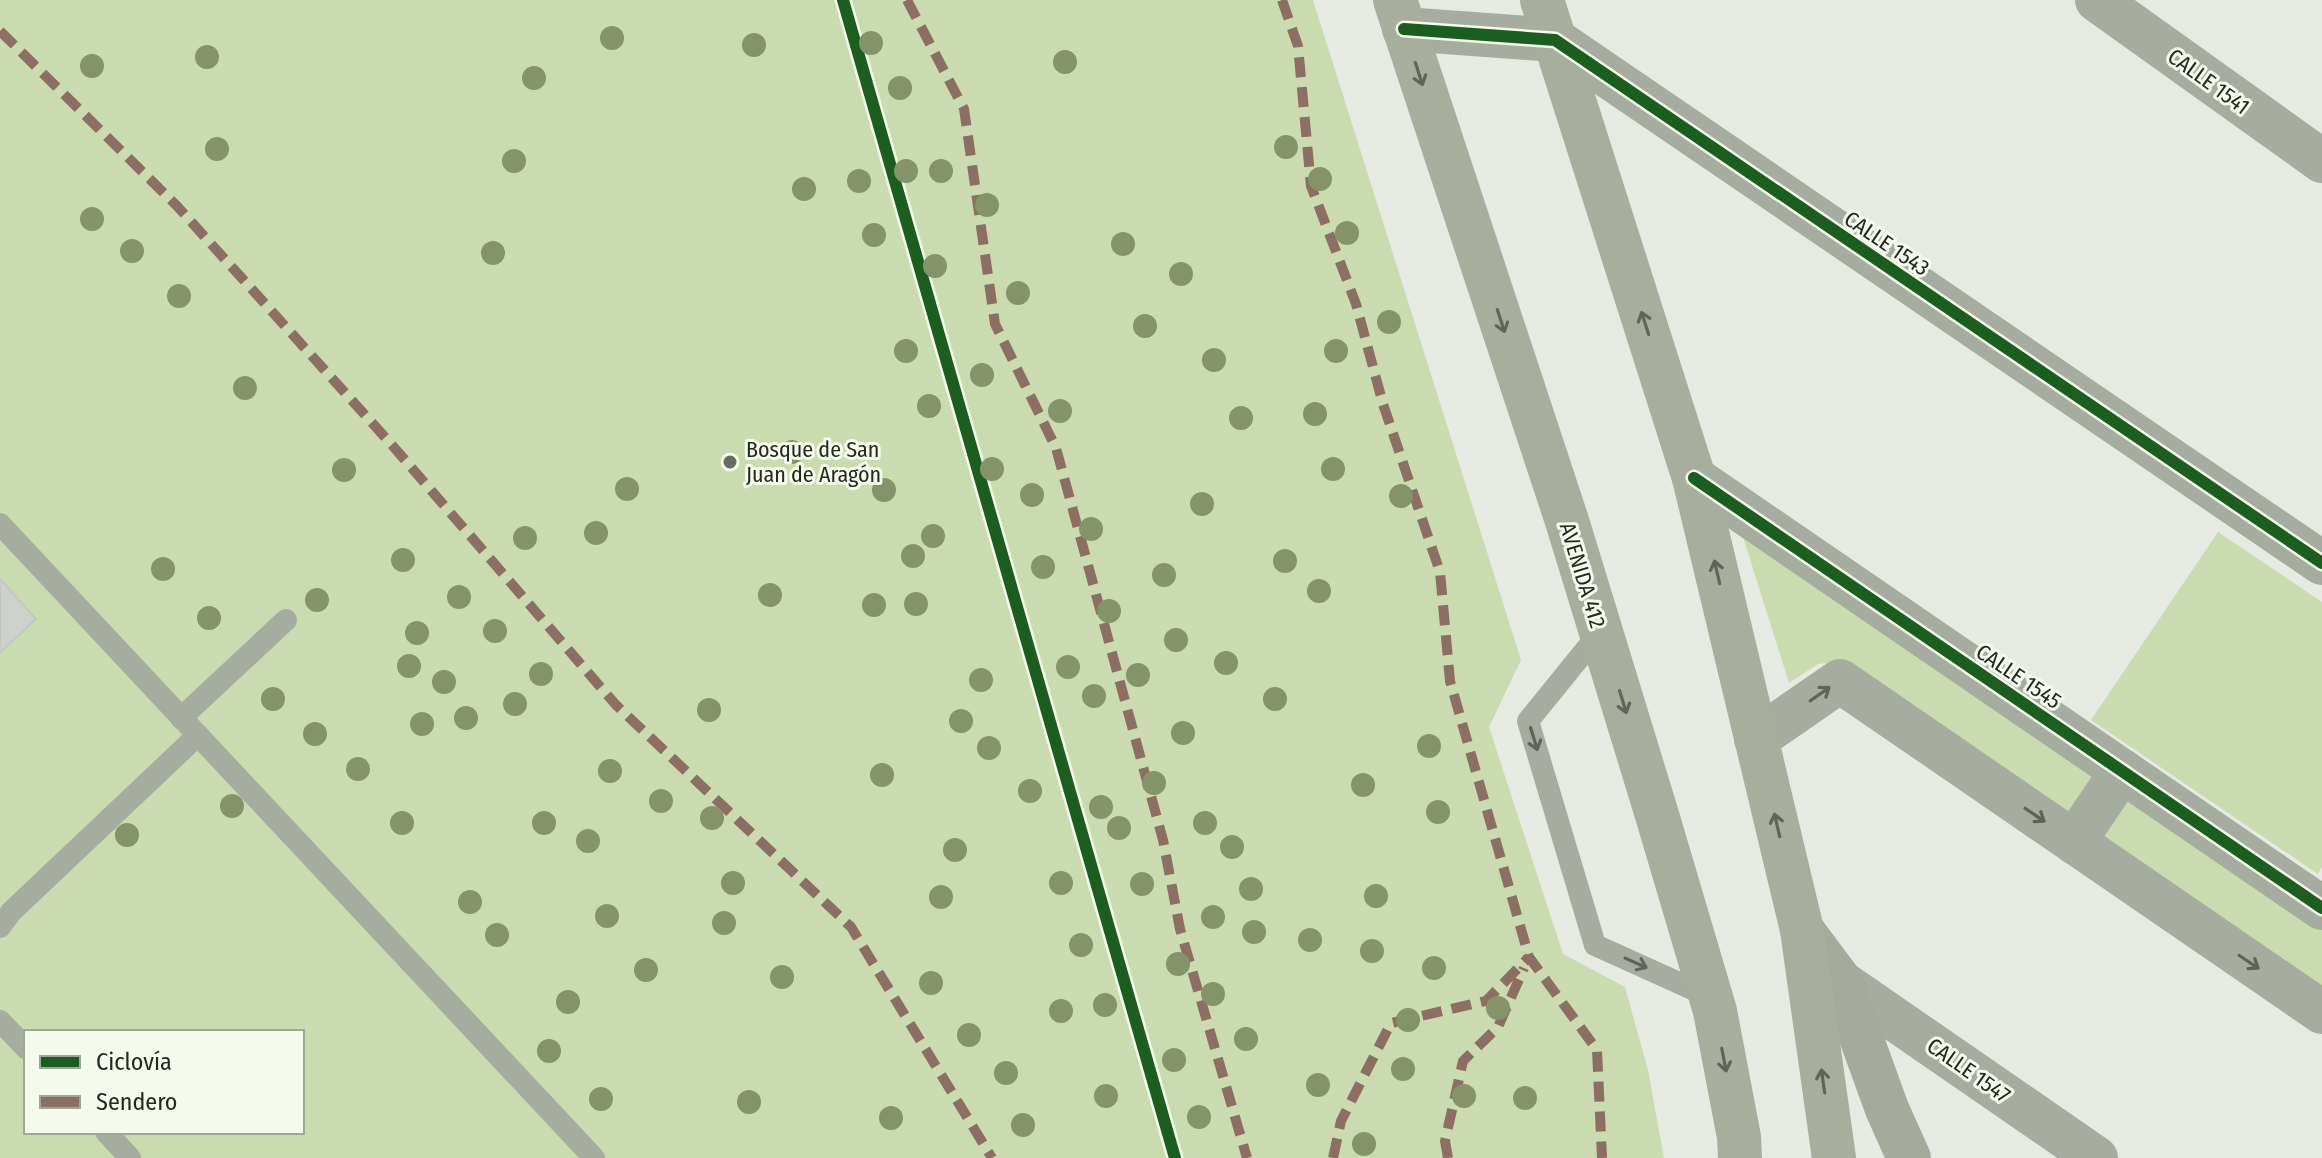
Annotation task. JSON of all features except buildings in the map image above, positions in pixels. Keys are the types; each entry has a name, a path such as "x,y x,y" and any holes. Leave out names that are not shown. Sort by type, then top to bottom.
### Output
{"main road":[{"name":"AVENIDA 412","path":"1399,14 1567,521 1711,997 1739,1137 1740,1158"},
{"path":"1548,20 1694,478 1802,930 1834,1158"}],"street":[{"name":"CALLE 1541","path":"2097,0 2322,161"},
{"path":"1399,14 1548,20"},
{"name":"CALLE 1543","path":"1548,20 2322,563"},
{"name":"CALLE 1545","path":"1694,478 2322,908"},
{"path":"1756,739 1840,681 2322,1012"},
{"path":"2074,842 2122,771"},
{"path":"1802,930 1841,982 1887,1109 1909,1158"},
{"name":"CALLE 1547","path":"1841,982 2096,1158"},
{"path":"1887,1109 1890,1158"}],"lane":[{"path":"0,524 594,1158"},
{"path":"181,718 286,620"},
{"path":"1601,631 1528,721 1581,900 1595,945 1711,997"},
{"path":"0,927 11,912 198,735"},
{"path":"0,1021 24,1046"},
{"path":"108,1134 130,1158"}],"green space":[{"name":"Bosque de San Juan de Aragón","path":"0,0 1313,0 1521,660 1489,727 1563,954 1625,987 1648,1070 1664,1158 0,1158"},
{"path":"1738,521 2322,917 2322,989 1848,661 1818,664 1789,683"},
{"path":"2218,532 2322,602 2322,867 2318,874 2091,720"}],"marked path":[{"path":"907,0 964,109 995,324 1056,448 1163,840 1180,929 1247,1158"},
{"path":"1282,0 1298,46 1311,186 1356,304 1383,404 1440,572 1450,681 1529,957 1597,1050 1602,1158"},
{"path":"0,31 177,206 392,445 616,705 851,927 992,1158"},
{"path":"1333,1158 1341,1121 1391,1023 1486,1001 1529,957"},
{"path":"1448,1158 1445,1141 1463,1061 1498,1027 1524,968"}],"cycle path":[{"path":"843,0 1175,1158"},
{"path":"1404,29 1555,40 2322,563"},
{"path":"1694,478 2322,908"}],"place":[{"name":"Bosque de San Juan de Aragón","path":"730,462"}]}
